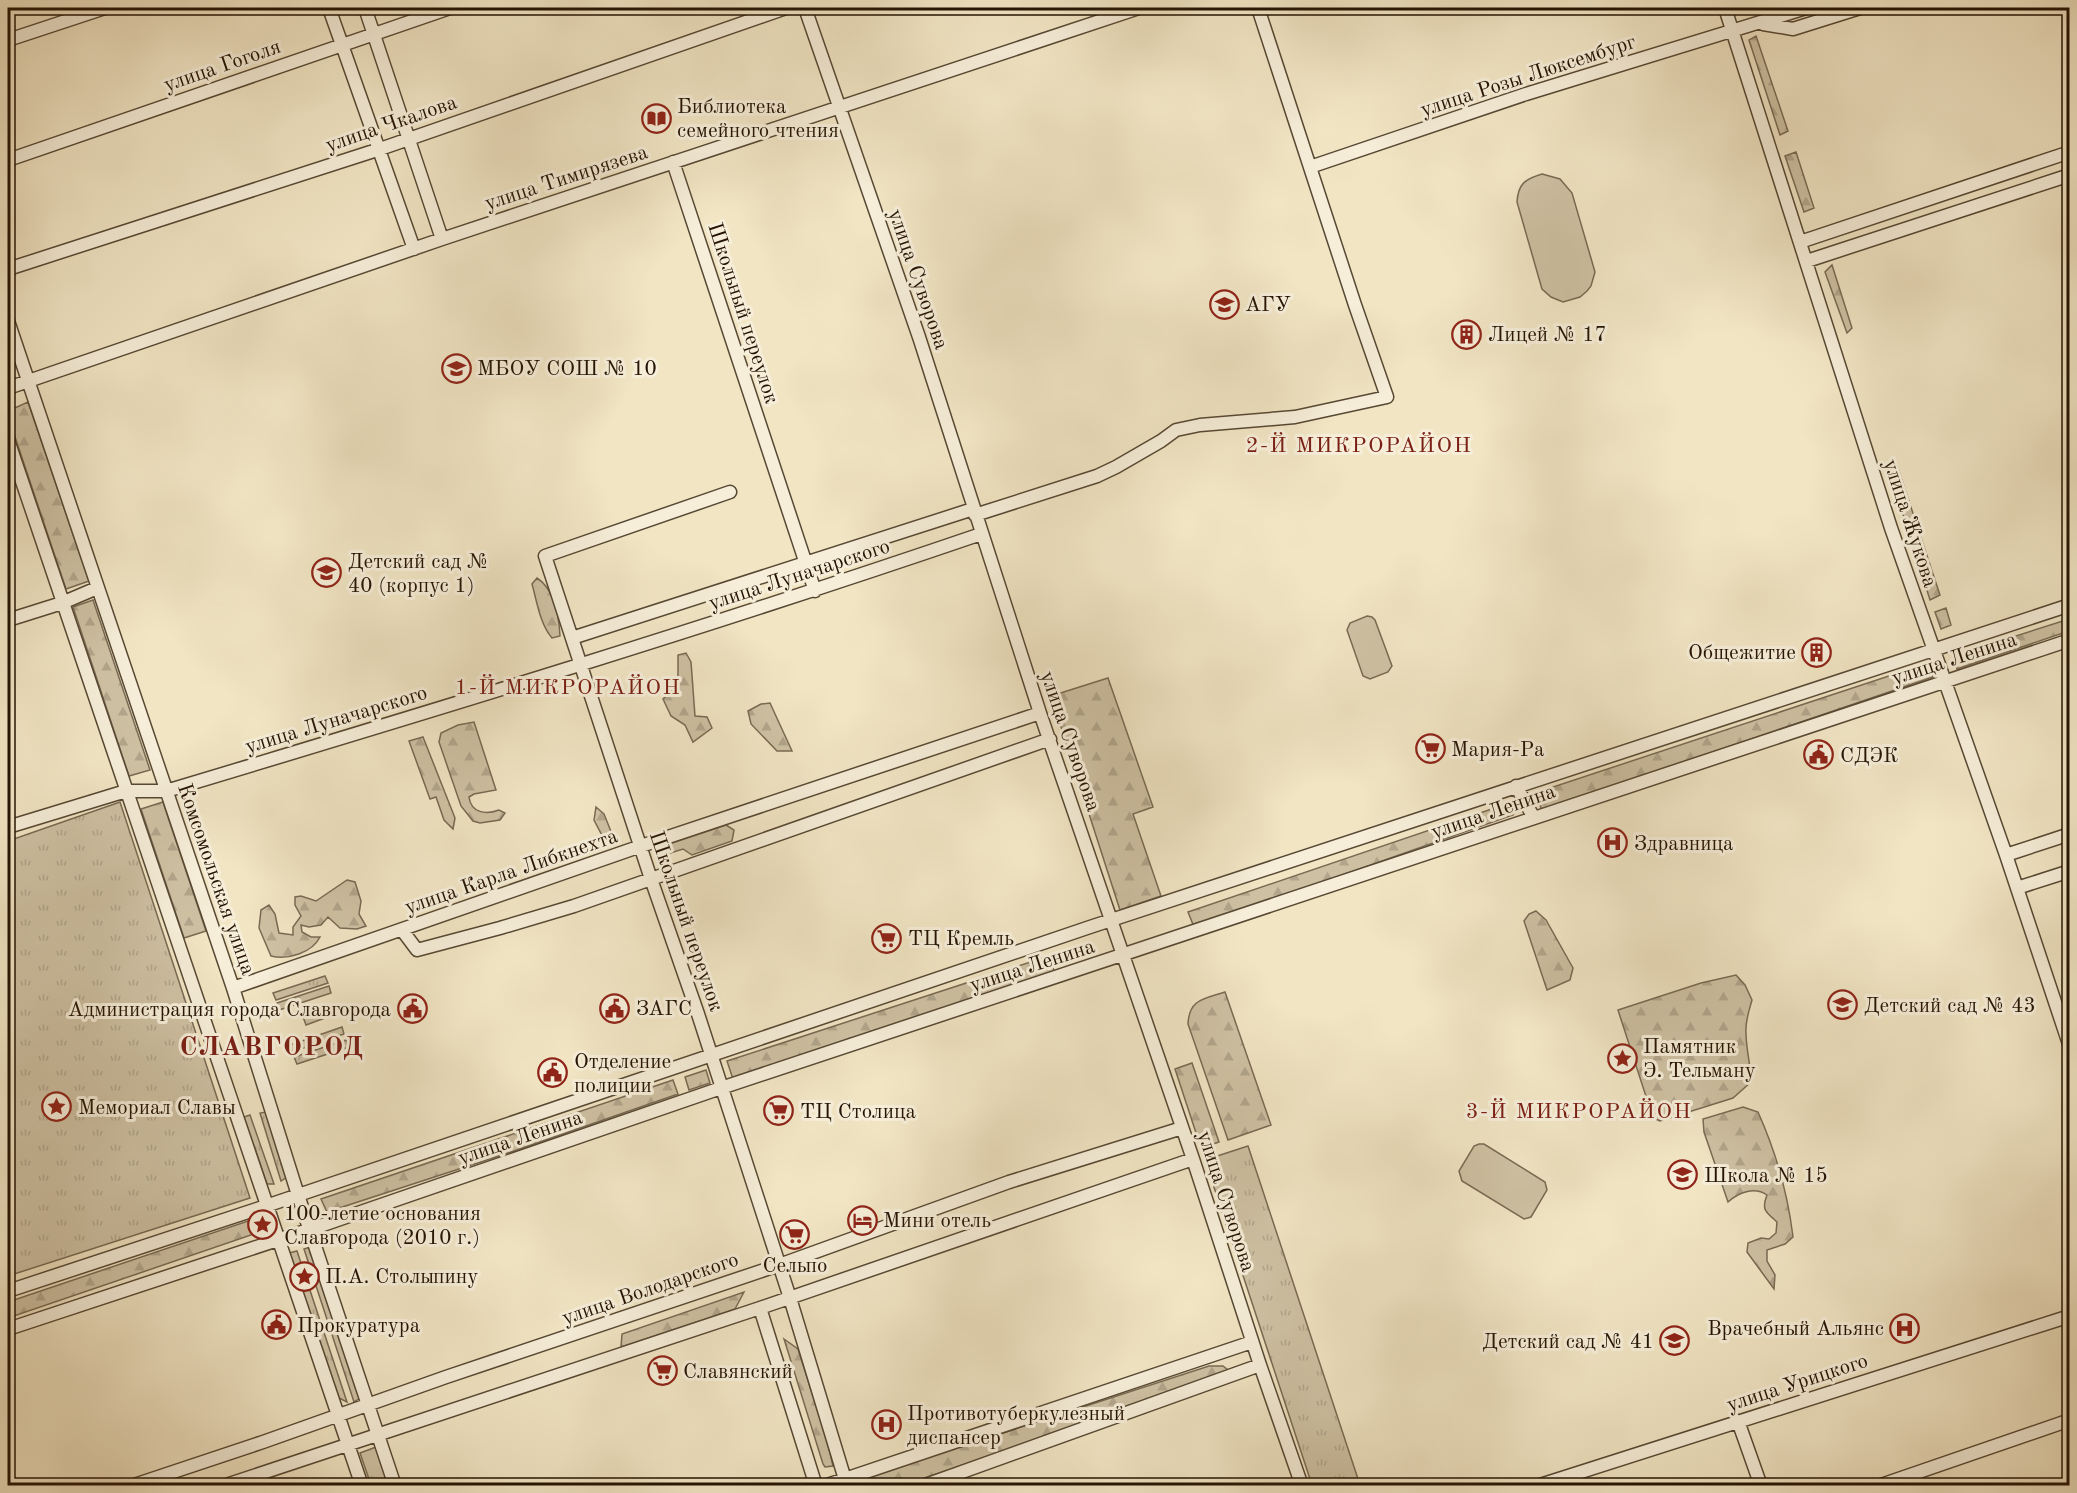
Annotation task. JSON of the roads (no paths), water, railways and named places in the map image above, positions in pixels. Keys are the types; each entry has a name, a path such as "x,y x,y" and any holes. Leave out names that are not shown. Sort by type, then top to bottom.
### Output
{"street":[{"path":"8,39 105,8"},
{"path":"329,8 414,249"},
{"path":"365,8 442,239"},
{"name":"улица Гоголя","path":"8,160 450,8"},
{"name":"улица Чкалова","path":"8,269 380,149 408,137 786,8"},
{"name":"улица Суворова","path":"806,8 919,337 1040,713 1302,1485"},
{"name":"улица Тимирязева","path":"8,388 442,239 1139,8"},
{"path":"1258,8 1310,167"},
{"name":"улица Жукова","path":"1725,8 1891,528 2006,855 2070,1047"},
{"name":"улица Розы Люксембург","path":"1310,167 1526,94 1806,8"},
{"name":"улица Розы Люксембург","path":"1759,23 1793,29 1860,8"},
{"path":"1800,242 2070,152"},
{"name":"Школьный переулок","path":"673,162 815,591"},
{"name":"улица Луначарского","path":"572,638 806,563 1097,476 1161,441 1176,430 1200,425 1295,417 1387,397 1354,305 1310,167"},
{"path":"1807,261 2070,175"},
{"name":"Комсомольская улица","path":"8,321 233,988 298,1195 395,1485"},
{"path":"8,440 362,1485"},
{"name":"Школьный переулок","path":"730,492 545,556 651,879 699,1014 846,1482"},
{"name":"улица Луначарского","path":"8,827 126,791 166,791 581,665 815,591 981,534"},
{"path":"8,620 62,603 97,588"},
{"name":"улица Ленина","path":"8,1291 267,1206 1111,920 2070,605"},
{"name":"улица Ленина","path":"8,1329 310,1230 722,1088 2070,640"},
{"name":"улица Карла Либкнехта","path":"233,988 641,846 1040,713"},
{"path":"402,930 417,950 500,928 651,879 1050,739"},
{"path":"1516,786 1534,818"},
{"path":"2006,855 2070,834"},
{"path":"2017,888 2070,871"},
{"name":"улица Володарского","path":"131,1485 779,1265 1009,1182 1182,1128"},
{"path":"223,1485 790,1298 1193,1159"},
{"path":"760,1308 816,1485"},
{"name":"улица Урицкого","path":"1537,1485 2070,1316"},
{"path":"824,1485 846,1482 1252,1342"},
{"path":"923,1485 1260,1365"},
{"path":"1878,1485 2070,1420"},
{"path":"1738,1422 1761,1485"}],"place":[{"name":"Библиотека семейного чтения","path":"656,118"},
{"name":"АГУ","path":"1224,304"},
{"name":"Лицей № 17","path":"1467,334"},
{"name":"МБОУ СОШ № 10","path":"456,368"},
{"name":"Детский сад № 40 (корпус 1)","path":"327,573"},
{"name":"Общежитие","path":"1817,652"},
{"name":"Мария-Ра","path":"1430,749"},
{"name":"СДЭК","path":"1819,755"},
{"name":"Здравница","path":"1613,843"},
{"name":"ТЦ Кремль","path":"887,938"},
{"name":"Детский сад № 43","path":"1843,1005"},
{"name":"ЗАГС","path":"615,1008"},
{"name":"Администрация города Славгорода","path":"412,1009"},
{"name":"Памятник Э. Тельману","path":"1622,1058"},
{"name":"Отделение полиции","path":"553,1073"},
{"name":"Мемориал Славы","path":"57,1107"},
{"name":"ТЦ Столица","path":"779,1111"},
{"name":"Школа № 15","path":"1683,1175"},
{"name":"Мини отель","path":"862,1220"},
{"name":"100-летие основания Славгорода (2010 г.)","path":"263,1225"},
{"name":"Сельпо","path":"795,1234"},
{"name":"П.А. Столыпину","path":"304,1276"},
{"name":"Прокуратура","path":"276,1325"},
{"name":"Врачебный Альянс","path":"1905,1328"},
{"name":"Детский сад № 41","path":"1675,1341"},
{"name":"Славянский","path":"662,1371"},
{"name":"Противотуберкулезный диспансер","path":"886,1425"}],"district":[{"name":"2-Й МИКРОРАЙОН","path":"1359,444"},
{"name":"1-Й МИКРОРАЙОН","path":"568,686"},
{"name":"СЛАВГОРОД","path":"272,1046"},
{"name":"3-Й МИКРОРАЙОН","path":"1579,1110"}]}
